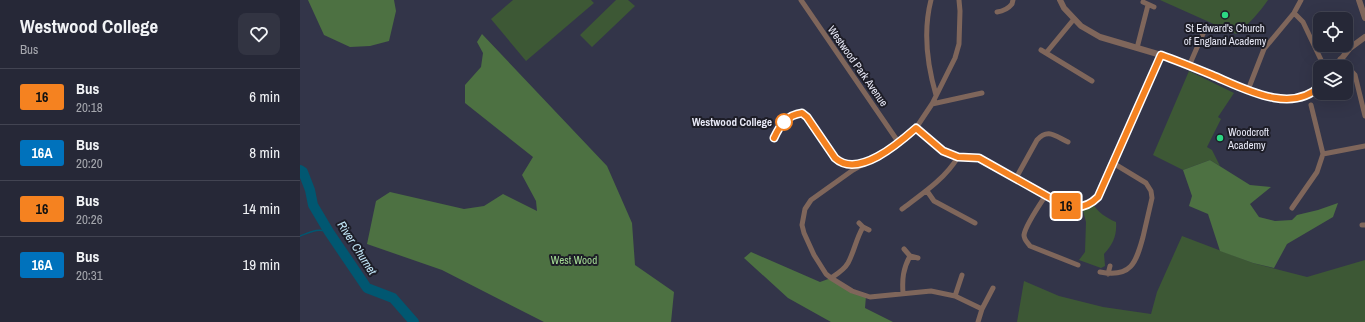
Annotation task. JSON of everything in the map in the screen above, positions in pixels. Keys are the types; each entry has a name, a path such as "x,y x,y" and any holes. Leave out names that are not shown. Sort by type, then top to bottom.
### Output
{"street":[{"name":"Westwood Park Avenue","path":"801,0 899,142"},
{"path":"931,0 927,31 927,49 930,72 936,95"},
{"path":"959,0 959,44 955,58 932,104 916,128 883,154 853,170 811,200 805,208 802,225 814,255 822,268 831,278 852,291 870,297 931,291 955,296 982,309"},
{"path":"996,12 1004,11 1012,4 1013,0"},
{"path":"1060,0 1064,8 1081,26 1100,37 1161,55 1248,90 1274,98 1294,98 1305,96 1313,91"},
{"path":"1248,90 1264,48 1294,13 1301,0"},
{"path":"1359,0 1365,18"},
{"path":"1137,48 1151,6 1143,2"},
{"path":"1294,13 1303,22 1321,60"},
{"path":"1046,53 1074,19"},
{"path":"1190,66 1206,27"},
{"path":"1365,37 1350,48 1340,59 1355,75 1365,116"},
{"path":"1041,50 1092,81"},
{"path":"916,128 943,151 958,157 979,158 1070,208 1083,207 1098,197 1161,55"},
{"path":"932,104 982,93"},
{"path":"1292,208 1317,172 1323,154 1311,105"},
{"path":"1016,178 1037,140 1042,135 1050,133 1068,142"},
{"path":"1323,154 1365,146"},
{"path":"902,209 927,191 945,174 958,157"},
{"path":"1100,272 1108,274 1122,273 1136,260 1139,254 1152,198 1151,191 1146,182 1113,163"},
{"path":"927,191 934,201 975,223"},
{"path":"1046,195 1027,228 1024,235 1025,240 1030,246 1078,265"},
{"path":"859,223 869,230"},
{"path":"831,278 842,270 848,263 856,239 863,227"},
{"path":"904,249 910,256 918,258"},
{"path":"904,293 902,280 903,271 910,256"},
{"path":"1108,274 1110,266"},
{"path":"955,296 962,275"},
{"path":"978,322 982,309 993,288"}],"green space":[{"path":"308,0 394,0 396,11 389,41 370,46 350,47 324,35"},
{"path":"513,0 591,0 594,3 526,61 491,19"},
{"path":"616,0 628,0 635,6 592,47 580,35"},
{"name":"St Edward's Church of England Academy","path":"1160,0 1268,0 1254,18 1236,34"},
{"name":"West Wood","path":"482,34 607,166 632,223 635,265 674,292 671,322 544,322 442,270 367,244 376,201 390,192 464,209 484,206 503,194 537,211 536,201 522,175 533,157 465,103 465,85 481,67 483,53 477,42"},
{"path":"1189,71 1234,93 1218,117 1221,119 1207,147 1212,150 1220,166 1210,160 1183,170 1153,155"},
{"path":"1210,160 1250,185 1271,187 1250,204 1259,217 1275,221 1292,220 1297,215 1338,203 1333,217 1287,244 1274,268 1253,263 1220,251 1208,214 1189,206 1192,196 1183,170"},
{"path":"1092,203 1102,214 1116,222 1115,236 1110,247 1104,254 1105,266 1101,268 1079,260 1085,252 1086,222 1082,207"},
{"path":"1182,236 1253,263 1307,277 1365,260 1365,322 1017,322 1024,281 1059,296 1103,307 1151,314 1157,292"},
{"path":"751,252 820,282 831,278 866,296 865,308 893,322 831,322 788,298 744,258"}],"waterway":[{"name":"River Churnet","path":"300,170 303,172 310,190 313,205 329,232 367,288 393,298 414,322"},
{"path":"300,236 317,230 329,232"}],"bus line":[{"name":"16","path":"774,138 782,123 794,114 802,113 807,117 835,158 844,163 862,164 883,154 916,128 948,154 958,157 979,158 1063,205 1070,208 1076,208 1092,203 1098,197 1161,55 1248,90 1274,98 1294,98 1305,96 1313,91"}],"place":[{"name":"St Edward's Church of England Academy","path":"1225,15"},
{"name":"Westwood College","path":"784,122"},
{"name":"Woodcroft Academy","path":"1220,138"}]}
